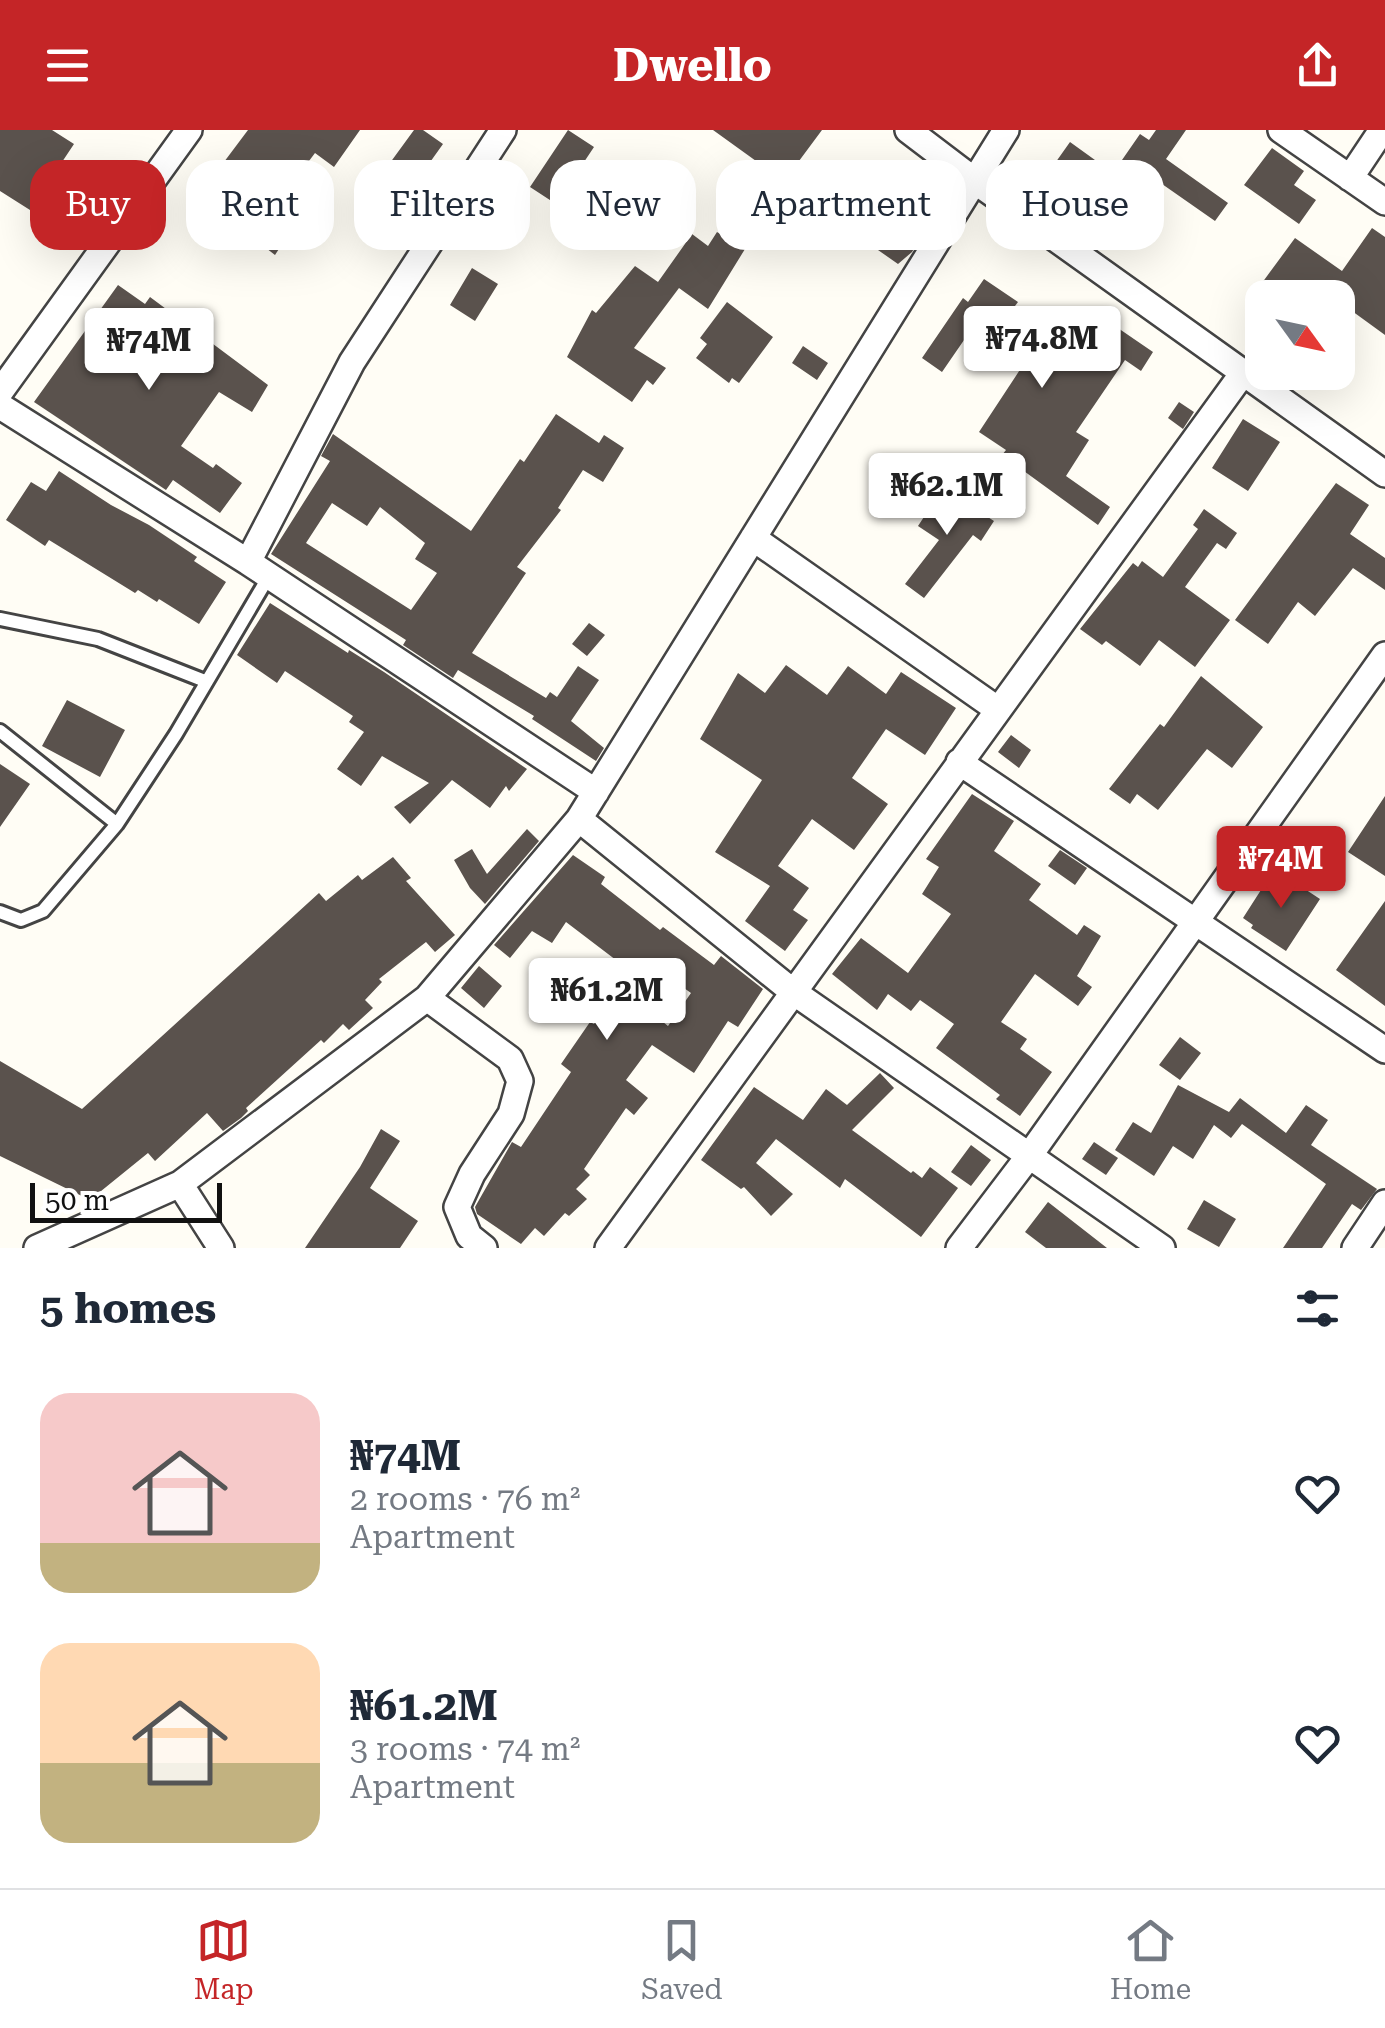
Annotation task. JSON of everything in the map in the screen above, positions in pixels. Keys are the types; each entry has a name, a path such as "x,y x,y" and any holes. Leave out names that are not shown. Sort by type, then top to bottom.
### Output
{"street":[{"path":"0,392 189,130"},
{"path":"259,569 352,362 503,130"},
{"path":"908,130 974,182 1385,474"},
{"path":"38,1248 180,1184 427,998 579,819 1006,130"},
{"path":"1281,130 1385,202"},
{"path":"1350,178 1382,130"},
{"path":"608,1248 1242,372"},
{"path":"0,406 259,569 596,792"},
{"path":"754,538 997,709"},
{"path":"959,1248 1029,1156 1385,655"},
{"path":"959,762 1385,1050"},
{"path":"579,819 792,990 1162,1248"},
{"path":"427,998 510,1059 520,1081 511,1114 472,1174 458,1207 468,1236 484,1248"},
{"path":"180,1184 220,1248"},
{"path":"1355,1248 1385,1203"}],"lane":[{"path":"0,912 21,920 43,911 116,824 206,681 259,569"},
{"path":"0,619 98,640 206,681"},
{"path":"0,731 116,824"}],"building":[{"path":"0,130 52,130 74,144 63,160 30,160 30,210 0,191"},
{"path":"248,130 360,130 334,167 334,160 324,160 315,153 310,160 226,160"},
{"path":"414,130 423,130 443,144 432,160 392,160"},
{"path":"568,130 594,147 585,160 550,160 550,200 530,187"},
{"path":"713,130 822,130 800,160 754,160"},
{"path":"1156,130 1186,130 1166,159 1228,203 1215,221 1164,185 1164,160 1122,160 1140,134 1149,140"},
{"path":"1070,142 1095,160 1057,160"},
{"path":"1272,148 1304,171 1294,185 1316,200 1299,224 1244,185"},
{"path":"1372,228 1385,237 1385,335 1355,313 1355,280 1264,280 1295,238 1342,271"},
{"path":"716,234 716,250 744,250 708,309 679,288 634,348 666,368 653,385 647,380 632,402 567,357 592,310 596,313 635,266 658,282 681,250 696,250 696,237 708,246"},
{"path":"878,250 913,250 898,264"},
{"path":"472,268 498,284 475,321 450,305"},
{"path":"984,279 1018,302 1006,318 1068,360 1094,322 1110,333 1115,326 1153,352 1141,371 1125,360 1076,432 1089,440 1066,476 1110,507 1098,525 1002,455 1006,450 979,432 1027,359 973,327 942,372 922,358 963,298 968,302"},
{"path":"118,285 145,304 150,297 268,385 252,412 219,392 181,446 242,483 220,513 173,480 166,490 34,402"},
{"path":"727,302 773,337 739,383 732,378 729,383 696,358 707,344 700,338"},
{"path":"803,346 828,363 817,380 792,363"},
{"path":"1179,402 1194,412 1183,429 1168,418"},
{"path":"556,414 599,443 604,435 624,448 603,482 583,470 558,508 561,510 517,567 526,573 472,653 546,698 550,692 557,697 578,666 599,680 571,721 604,748 596,761 532,719 534,716 458,670 453,678 403,645 406,640 271,554 330,461 321,456 333,434 471,531 520,459 524,462","holes":["332,503 367,526 380,507 425,543 415,559 437,573 411,610 306,543"]},
{"path":"1243,419 1280,442 1248,491 1212,468"},
{"path":"59,471 149,525 226,582 199,624 159,599 157,602 138,590 135,593 49,540 45,546 6,520 31,482 46,491"},
{"path":"1336,483 1369,505 1350,534 1385,558 1385,590 1353,568 1315,616 1298,602 1268,644 1235,620"},
{"path":"943,488 994,521 981,541 973,535 924,598 905,584 939,540 918,526"},
{"path":"1204,509 1237,533 1226,549 1217,543 1185,587 1230,620 1195,667 1159,640 1140,666 1106,641 1102,645 1080,629 1133,563 1138,567 1142,561 1163,577 1198,529 1193,525"},
{"path":"270,603 384,672 527,769 509,791 506,786 490,808 452,780 410,824 394,807 429,783 382,756 361,786 337,769 364,732 349,722 353,716 285,671 277,683 237,655"},
{"path":"589,623 605,635 587,656 572,644"},
{"path":"786,665 827,695 848,666 886,694 901,672 956,708 925,755 886,729 852,778 888,804 854,850 812,819 778,866 809,888 793,910 808,920 785,951 745,921 770,886 715,852 762,780 700,739 738,673 765,693"},
{"path":"1201,676 1263,727 1232,768 1207,749 1158,810 1137,794 1130,804 1109,789 1160,724 1164,727"},
{"path":"67,700 125,730 100,777 42,746"},
{"path":"1011,735 1031,750 1019,768 998,752"},
{"path":"0,764 30,784 0,827"},
{"path":"972,794 1014,821 994,851 1041,884 1029,900 1077,935 1084,925 1101,936 1077,976 1092,987 1078,1006 1035,974 1001,1022 1027,1039 1020,1049 1052,1072 1020,1116 996,1099 1000,1095 936,1048 954,1024 920,1000 911,1011 888,994 877,1010 832,974 861,938 908,973 951,914 922,894 939,867 926,859"},
{"path":"1385,796 1385,876 1348,852"},
{"path":"527,829 539,841 485,904 470,888 454,860 472,849 487,874"},
{"path":"1060,850 1087,868 1075,885 1048,866"},
{"path":"573,855 605,877 601,884 660,930 663,927 714,965 721,956 763,989 738,1027 728,1021 694,1073 652,1045 626,1080 648,1098 634,1115 626,1108 584,1169 590,1175 576,1189 587,1199 569,1216 565,1213 544,1236 535,1228 521,1244 477,1214 475,1207 512,1142 521,1147 571,1072 561,1064 590,1022 594,1024 633,973 566,922 552,943 532,931 510,958 494,945","holes":["660,971 691,993 668,1026 637,1001"]},
{"path":"393,857 411,878 406,881 455,935 435,952 426,942 379,979 382,982 365,1000 373,1008 349,1030 343,1024 324,1043 321,1040 246,1108 248,1111 241,1118 223,1131 207,1113 155,1161 148,1153 90,1200 0,1156 0,1061 82,1109 319,893 326,901 358,875 362,880"},
{"path":"1282,874 1320,899 1286,951 1251,928 1253,925 1243,918 1268,879 1275,884"},
{"path":"1385,901 1385,1006 1336,970"},
{"path":"479,966 502,986 484,1008 461,988"},
{"path":"1180,1037 1201,1053 1180,1080 1159,1065"},
{"path":"880,1073 894,1088 852,1130 911,1173 922,1178 930,1167 958,1188 921,1237 845,1179 840,1188 776,1139 756,1163 793,1194 771,1216 744,1187 741,1189 701,1160 754,1087 803,1120 826,1089 847,1105"},
{"path":"1178,1085 1229,1112 1240,1098 1286,1133 1306,1105 1328,1120 1311,1145 1377,1189 1361,1210 1352,1204 1322,1248 1283,1248 1326,1184 1242,1124 1231,1138 1214,1125 1193,1159 1173,1146 1154,1176 1115,1150 1133,1122 1151,1133"},
{"path":"381,1129 400,1141 370,1188 418,1221 400,1248 305,1248 360,1167"},
{"path":"1094,1142 1118,1158 1106,1175 1082,1159"},
{"path":"971,1145 991,1160 971,1186 951,1172"},
{"path":"1204,1200 1236,1219 1219,1247 1187,1229"},
{"path":"1048,1202 1107,1248 1046,1248 1025,1232"}]}
